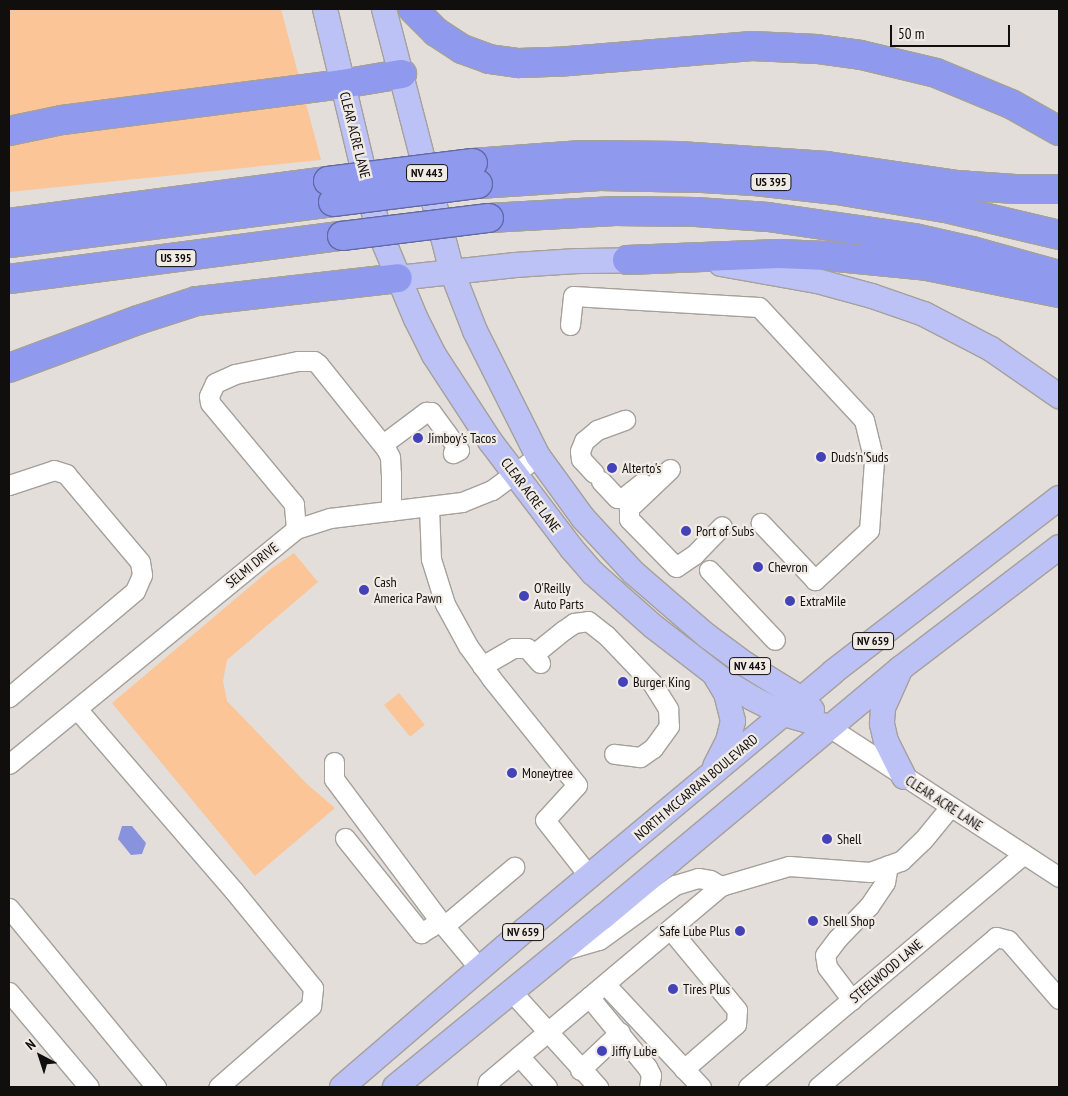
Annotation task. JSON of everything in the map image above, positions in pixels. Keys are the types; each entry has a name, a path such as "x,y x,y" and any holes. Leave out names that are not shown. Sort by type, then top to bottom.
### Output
{"highway":[{"path":"413,9 436,32 462,50 489,59 519,64 752,46 817,49 861,55 936,73 1010,104 1059,131"},
{"path":"9,131 62,120 342,84 402,74"},
{"path":"475,173 582,155 679,156 827,166 958,185 1015,189 1059,189"},
{"name":"US 395","path":"9,244 331,192 475,173 685,177 755,181 837,190 945,208 1059,235"},
{"path":"9,224 331,192"},
{"name":"US 395","path":"9,279 489,218 615,211 696,212 768,217 914,238 972,251 1059,275"},
{"path":"627,260 779,254 827,256 927,266 1059,294"},
{"path":"9,368 138,320 197,301 242,294 398,278"}],"main road":[{"name":"CLEAR ACRE LANE","path":"325,9 372,207 398,278 434,355 490,441 514,475 593,573 660,632 714,674 752,698 784,714 829,727"},
{"name":"CLEAR ACRE LANE","path":"384,9 452,272 474,331 538,456 583,518 648,586 707,636 745,664 802,699 829,727"},
{"path":"398,278 532,264 627,260 719,264 817,281 872,296 924,314 991,349 1059,396"},
{"name":"NORTH MCCARRAN BOULEVARD","path":"342,1087 589,876 802,699 924,600 1059,498"},
{"name":"NV 659","path":"395,1087 901,668 1059,547"},
{"path":"901,668 885,702 882,724 886,741 904,777"},
{"path":"706,779 728,741 733,721 726,694 714,674"}],"street":[{"path":"570,325 573,296 760,307 864,420 874,461 869,530 815,580 761,523"},
{"path":"296,529 294,504 210,403 209,396 215,383 234,374 298,361 314,361 383,444 390,457 392,511"},
{"path":"383,444 426,412 431,412 458,450 453,454"},
{"path":"625,420 597,430 584,441 580,451 581,459 616,498 624,496 666,465 629,508 629,519 676,567 694,555 722,526"},
{"name":"SELMI DRIVE","path":"9,764 296,529 330,518 462,502 484,494 514,475 538,456"},
{"path":"9,485 54,470 66,474 140,562 142,575 135,591 9,697"},
{"path":"429,507 431,559 445,604 468,646 482,666 577,785 545,820 589,876"},
{"path":"709,570 775,640"},
{"path":"482,666 513,648 527,648 537,659 564,630 574,624 588,622 606,635 652,683 668,709 669,726 653,748 640,757 614,754"},
{"path":"77,709 234,891 313,988 311,1006 218,1087"},
{"name":"CLEAR ACRE LANE","path":"829,727 1059,877"},
{"path":"334,762 334,779 442,924 480,969"},
{"path":"488,1087 488,1082 721,886 789,866 870,872 901,860 924,840 950,807"},
{"path":"345,838 421,933 442,924 514,867"},
{"name":"STEELWOOD LANE","path":"748,1087 1024,854"},
{"path":"852,1000 827,967 825,955 837,939 869,906 885,882 888,865"},
{"path":"561,951 599,940 674,885 698,878 710,880 721,886"},
{"path":"9,908 156,1087"},
{"path":"670,929 737,1010 736,1024 684,1069"},
{"path":"818,1087 996,937 1008,940 1059,999"},
{"path":"605,984 701,1087"},
{"path":"9,992 89,1087"},
{"path":"510,992 580,1070 598,1087"},
{"path":"590,997 647,1067 651,1076 649,1087"},
{"path":"580,1070 620,1032"},
{"path":"519,1056 547,1087"}],"shaded area":[{"path":"9,9 281,9 321,160 9,192"},
{"path":"294,553 318,582 227,660 223,681 227,701 307,784 335,808 255,876 112,703 272,568"},
{"path":"399,693 425,725 410,737 384,705"}],"water":[{"path":"122,826 132,826 146,843 142,854 131,855 118,839"}],"place":[{"name":"Jimboy's Tacos","path":"418,438"},
{"name":"Duds'n'Suds","path":"821,457"},
{"name":"Alterto's","path":"612,468"},
{"name":"Port of Subs","path":"686,531"},
{"name":"Chevron","path":"758,567"},
{"name":"Cash America Pawn","path":"364,590"},
{"name":"O'Reilly Auto Parts","path":"524,596"},
{"name":"ExtraMile","path":"790,601"},
{"name":"Burger King","path":"623,682"},
{"name":"Moneytree","path":"512,773"},
{"name":"Shell","path":"827,839"},
{"name":"Shell Shop","path":"813,921"},
{"name":"Safe Lube Plus","path":"740,931"},
{"name":"Tires Plus","path":"673,989"},
{"name":"Jiffy Lube","path":"602,1051"}]}
